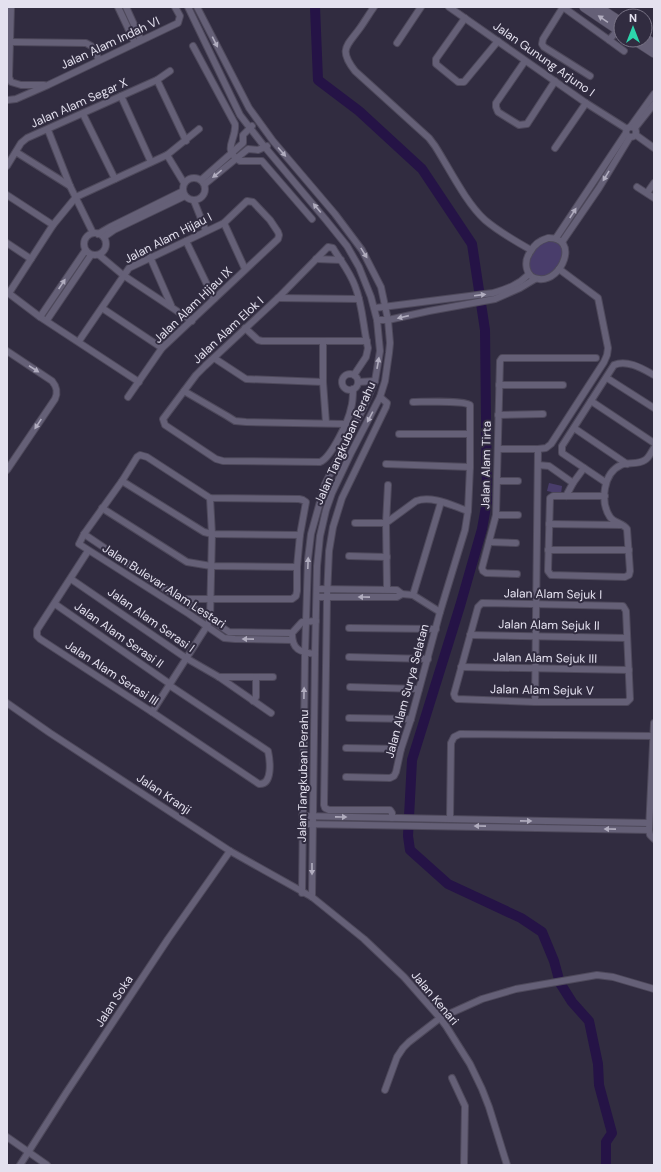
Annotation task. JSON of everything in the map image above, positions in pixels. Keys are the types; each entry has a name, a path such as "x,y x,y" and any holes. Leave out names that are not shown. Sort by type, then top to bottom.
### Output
{"street":[{"path":"11,7 11,42 86,43 92,47 99,60"},
{"path":"118,7 138,42"},
{"path":"126,7 138,42"},
{"name":"Jalan Alam Indah VI","path":"8,100 48,84 178,23 180,16 175,7"},
{"name":"Jalan Tangkuban Perahu","path":"188,7 240,115 325,219 346,246 359,267 375,308 377,320 380,351 374,381 363,408 324,484 311,534 305,653 302,892"},
{"name":"Jalan Tangkuban Perahu","path":"197,7 249,108 258,122 272,141 334,214 369,262 381,287 388,320 390,343 389,353 385,381 380,397 351,452 332,493 326,510 320,536 315,654 312,897"},
{"path":"374,7 360,29 348,43 346,54 350,65 429,138 471,203 484,219 504,235 531,250"},
{"path":"397,43 421,7"},
{"name":"Jalan Gunung Arjuno I","path":"449,7 586,103 631,131 654,148"},
{"path":"590,76 544,47 542,44 543,39 563,7 624,51"},
{"path":"584,7 613,24"},
{"path":"598,7 613,21"},
{"path":"465,18 435,62 458,82 464,82 498,41"},
{"path":"609,40 613,36"},
{"name":"Jalan Alam Indah VI","path":"11,42 9,77 11,82 30,85 48,84"},
{"path":"194,46 235,124 230,144 231,153 236,159 243,162 262,160 312,219"},
{"path":"525,61 496,103 498,112 523,126 526,124 555,81"},
{"name":"Jalan Alam Segar X","path":"7,166 24,141 157,80 170,71"},
{"path":"157,80 186,141"},
{"path":"559,240 654,94"},
{"path":"121,96 151,162"},
{"path":"555,148 586,103"},
{"path":"631,131 654,104"},
{"path":"83,114 115,179"},
{"path":"258,122 243,135 243,143 248,149 258,150 265,147 272,141"},
{"path":"139,382 79,341 40,317 8,293 53,225 76,197 167,155 199,129"},
{"path":"48,130 70,186 98,234 106,241 105,250 99,255 91,255 85,251"},
{"path":"203,182 231,153 243,143"},
{"path":"203,182 248,149"},
{"path":"16,152 70,186"},
{"path":"167,155 184,183 184,194 189,199 194,201 200,199 204,195 206,190 203,182 197,178 192,178 184,183"},
{"path":"647,193 654,182"},
{"path":"637,187 654,198"},
{"path":"40,317 85,251 84,242 89,234 98,234 114,230 184,194"},
{"path":"7,195 53,225"},
{"path":"194,201 206,231"},
{"name":"Jalan Alam Hijau I","path":"79,341 129,268 224,223 247,201 253,202 262,211 279,235"},
{"path":"325,219 334,214"},
{"path":"224,223 245,269"},
{"name":"Jalan Alam Hijau IX","path":"128,397 162,348 245,269 276,242 279,235"},
{"path":"375,308 466,296 494,296 523,281 528,275 526,262 531,250 545,239 559,240 564,246 565,254 559,269 543,280 535,279 528,275"},
{"path":"186,241 214,300"},
{"path":"7,243 31,259"},
{"name":"Jalan Alam Elok I","path":"341,260 333,248 328,247 278,298 196,375 163,419 163,422 165,425 216,459 223,461 320,462 327,458 346,424"},
{"path":"47,320 91,255"},
{"path":"99,255 123,275 192,321"},
{"path":"150,257 171,306"},
{"path":"316,259 341,260 352,280 359,300 368,352 354,375"},
{"path":"498,449 538,449 546,448 551,444 604,362 608,351 598,298 559,269"},
{"path":"377,320 388,320 468,304 520,288 535,279"},
{"path":"278,298 359,300"},
{"path":"426,302 429,311"},
{"path":"102,308 162,348"},
{"path":"245,328 258,340 262,341 366,341"},
{"path":"324,340 326,423"},
{"path":"7,351 52,381 57,391 55,399 7,470"},
{"path":"214,358 246,379 324,382"},
{"name":"Jalan Alam Tirta","path":"516,574 486,572 483,571 482,568 496,515 499,364 502,358 596,358"},
{"path":"605,482 562,453 562,446 614,365 618,363 639,367 654,376"},
{"path":"349,374 354,375 357,378 357,386 349,390 345,388 343,379 349,374"},
{"path":"607,378 654,408"},
{"path":"358,382 374,381"},
{"path":"499,385 563,385"},
{"path":"184,391 236,421 346,424 353,403 353,389"},
{"path":"380,397 387,403 386,407 342,498 333,527 329,551 327,589 324,808 329,810 390,810 395,818"},
{"path":"591,401 654,443"},
{"name":"Jalan Alam Surya Selatan","path":"346,777 390,778 394,776 396,772 401,749 428,660 440,612 465,530 468,511 471,406 468,403 413,402"},
{"path":"498,415 543,414"},
{"path":"574,428 627,464"},
{"path":"399,434 470,434"},
{"path":"605,496 553,496 550,498 548,550 549,574 625,577 629,575 627,529 626,526 613,520 607,511 605,482 615,469 621,465 644,461 647,459 654,448"},
{"path":"342,449 351,452"},
{"path":"535,702 538,449"},
{"path":"84,534 122,481 137,457 140,455 147,457 210,498 299,499 306,502 300,534 296,596 288,600 182,599"},
{"path":"386,464 470,467"},
{"path":"538,465 548,466 573,483"},
{"path":"566,496 584,468"},
{"path":"122,481 196,528 212,534 300,534"},
{"path":"497,481 518,481"},
{"path":"387,589 386,523 388,485"},
{"path":"332,493 342,498"},
{"path":"152,712 210,619 212,534 210,498"},
{"path":"355,523 386,523 421,499 441,502 468,511"},
{"path":"413,595 441,502"},
{"path":"102,508 187,562 211,566 297,567"},
{"path":"496,515 518,515"},
{"path":"549,524 622,525"},
{"name":"Jalan Bulevar Alam Lestari","path":"290,633 228,632 182,599 84,534 79,544 224,638 290,640"},
{"path":"490,542 516,543"},
{"path":"548,550 629,550"},
{"name":"Jalan Alam Serasi III","path":"88,551 37,630 37,636 259,784"},
{"path":"349,556 387,557"},
{"name":"Jalan Alam Serasi I","path":"71,579 186,658 219,677 271,713"},
{"path":"317,589 397,590 402,594 413,595 440,612"},
{"path":"351,589 351,597"},
{"path":"317,597 397,597 402,594"},
{"name":"Jalan Alam Sejuk I","path":"470,635 478,607 482,603 623,606 625,607 627,638"},
{"name":"Jalan Alam Serasi II","path":"55,604 268,751 269,778 263,784 259,784"},
{"path":"315,654 305,653 297,649 290,640 290,633 298,625 306,621 316,622"},
{"path":"349,628 436,629"},
{"path":"461,667 470,635"},
{"name":"Jalan Alam Sejuk II","path":"470,635 627,638"},
{"path":"627,638 629,670"},
{"path":"349,657 428,660"},
{"name":"Jalan Alam Sejuk III","path":"461,667 629,670"},
{"name":"Jalan Alam Sejuk V","path":"461,667 454,694 455,698 457,699 535,702 629,702 631,695 629,670"},
{"name":"Jalan Alam Serasi I","path":"219,677 273,677"},
{"path":"253,701 256,697 256,677"},
{"path":"350,687 419,689"},
{"name":"Jalan Kranji","path":"7,703 50,733 230,851 312,897"},
{"path":"349,718 411,719"},
{"path":"654,723 649,827 650,834 654,839"},
{"path":"450,819 451,743 454,737 460,734 653,736"},
{"path":"314,736 324,744"},
{"path":"314,753 324,744"},
{"path":"346,748 401,749"},
{"path":"302,816 450,819 649,827"},
{"path":"302,824 649,827"},
{"name":"Jalan Soka","path":"20,1165 168,940 230,851"},
{"name":"Jalan Kenari","path":"312,897 364,938 404,977 440,1018 470,1064 482,1089 507,1165"},
{"path":"385,1090 397,1057 403,1048 440,1018 482,999 516,988 597,975 612,977 654,989"},
{"path":"452,1078 465,1106 464,1165"},
{"path":"7,1137 47,1165"}],"shaded area":[{"path":"545,240 560,241 564,256 559,269 543,279 534,278 527,262 532,251"},
{"path":"549,483 562,486 561,494 547,491"}],"waterway":[{"path":"315,7 318,80 359,111 422,169 472,244 485,330 487,501 482,529 460,606 412,760 408,836 410,850 448,884 521,918 542,932 554,961 560,983 572,1002 589,1021 598,1064 599,1085 612,1133 606,1142 606,1165"}]}
